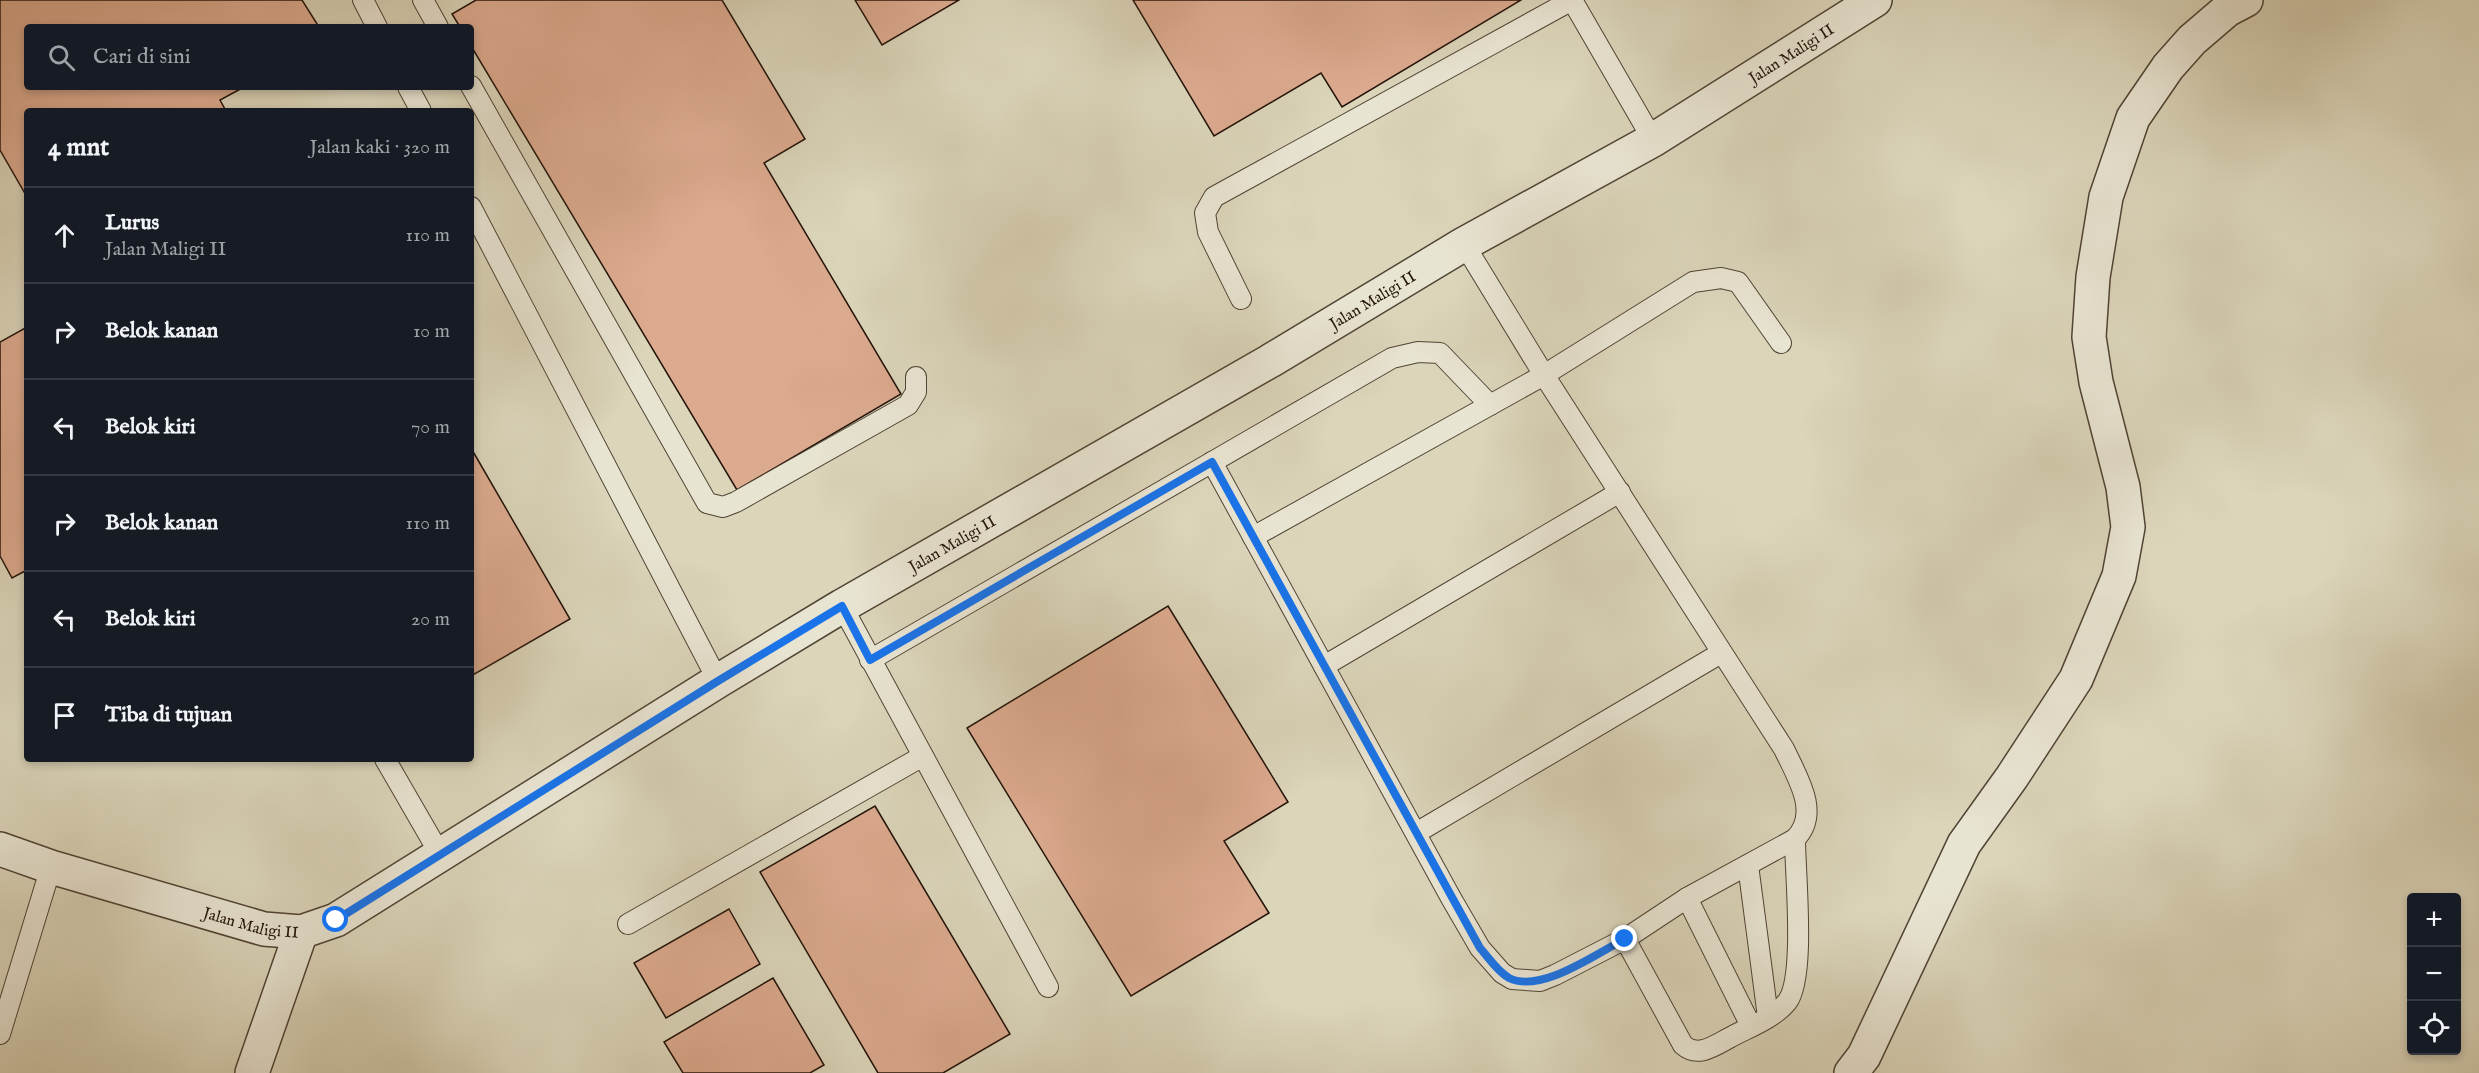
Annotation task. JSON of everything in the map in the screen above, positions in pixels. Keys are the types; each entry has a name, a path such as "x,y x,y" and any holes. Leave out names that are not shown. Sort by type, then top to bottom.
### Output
{"street":[{"name":"Jalan Maligi II","path":"0,849 51,867 264,929 301,932 336,920 842,606 1270,361 1464,244 1653,140 1875,0"},
{"path":"1851,1073 1864,1056 1964,844 2013,777 2076,680 2119,576 2128,526 2123,487 2096,382 2089,337 2093,277 2106,197 2133,118 2168,67 2192,40 2227,10 2246,0"},
{"path":"252,1073 301,932"}],"lane":[{"path":"363,0 375,24"},
{"path":"423,0 436,24"},
{"path":"1241,299 1208,232 1205,213 1214,197 1572,0 1653,140"},
{"path":"410,90 419,108"},
{"path":"473,90 707,503 723,507 736,502 908,405 916,392 916,377"},
{"path":"474,213 718,681"},
{"path":"1212,462 1480,948 1502,973 1512,979 1540,981 1555,975 1625,939 1687,898 1795,839 1802,832 1807,820 1806,804 1801,786 1784,749 1544,375 1464,244"},
{"path":"1253,537 1544,375 1693,282 1721,278 1738,282 1781,343"},
{"path":"870,660 1392,358 1418,352 1440,353 1490,405"},
{"path":"1324,666 1620,492"},
{"path":"842,606 1048,987"},
{"path":"1416,833 1721,653"},
{"path":"628,924 923,756"},
{"path":"387,762 441,856"},
{"path":"1625,939 1683,1045 1688,1050 1696,1052 1709,1048 1760,1022 1789,1000 1796,978 1798,957 1795,839"},
{"path":"1748,865 1760,1022"},
{"path":"0,1034 51,867"},
{"path":"1687,898 1760,1022"}],"building":[{"path":"0,0 302,0 317,24 24,24 24,90 238,90 220,100 224,108 24,108 24,192 0,150"},
{"path":"476,0 722,0 805,139 764,163 901,394 737,490 474,51 474,24 458,24 452,14"},
{"path":"855,0 959,0 882,45"},
{"path":"1133,0 1521,0 1342,107 1321,73 1214,136"},
{"path":"24,329 24,572 12,578 0,556 0,342"},
{"path":"474,453 570,619 474,674"},
{"path":"1168,606 1288,802 1224,841 1269,913 1131,996 967,728"},
{"path":"875,806 1010,1034 943,1073 878,1073 760,872"},
{"path":"729,909 760,964 666,1018 634,963"},
{"path":"773,978 824,1065 810,1073 683,1073 664,1042"}],"route":[{"path":"336,920 842,606 870,660 1212,462 1480,948 1502,973 1512,979 1540,981 1625,939"}]}
